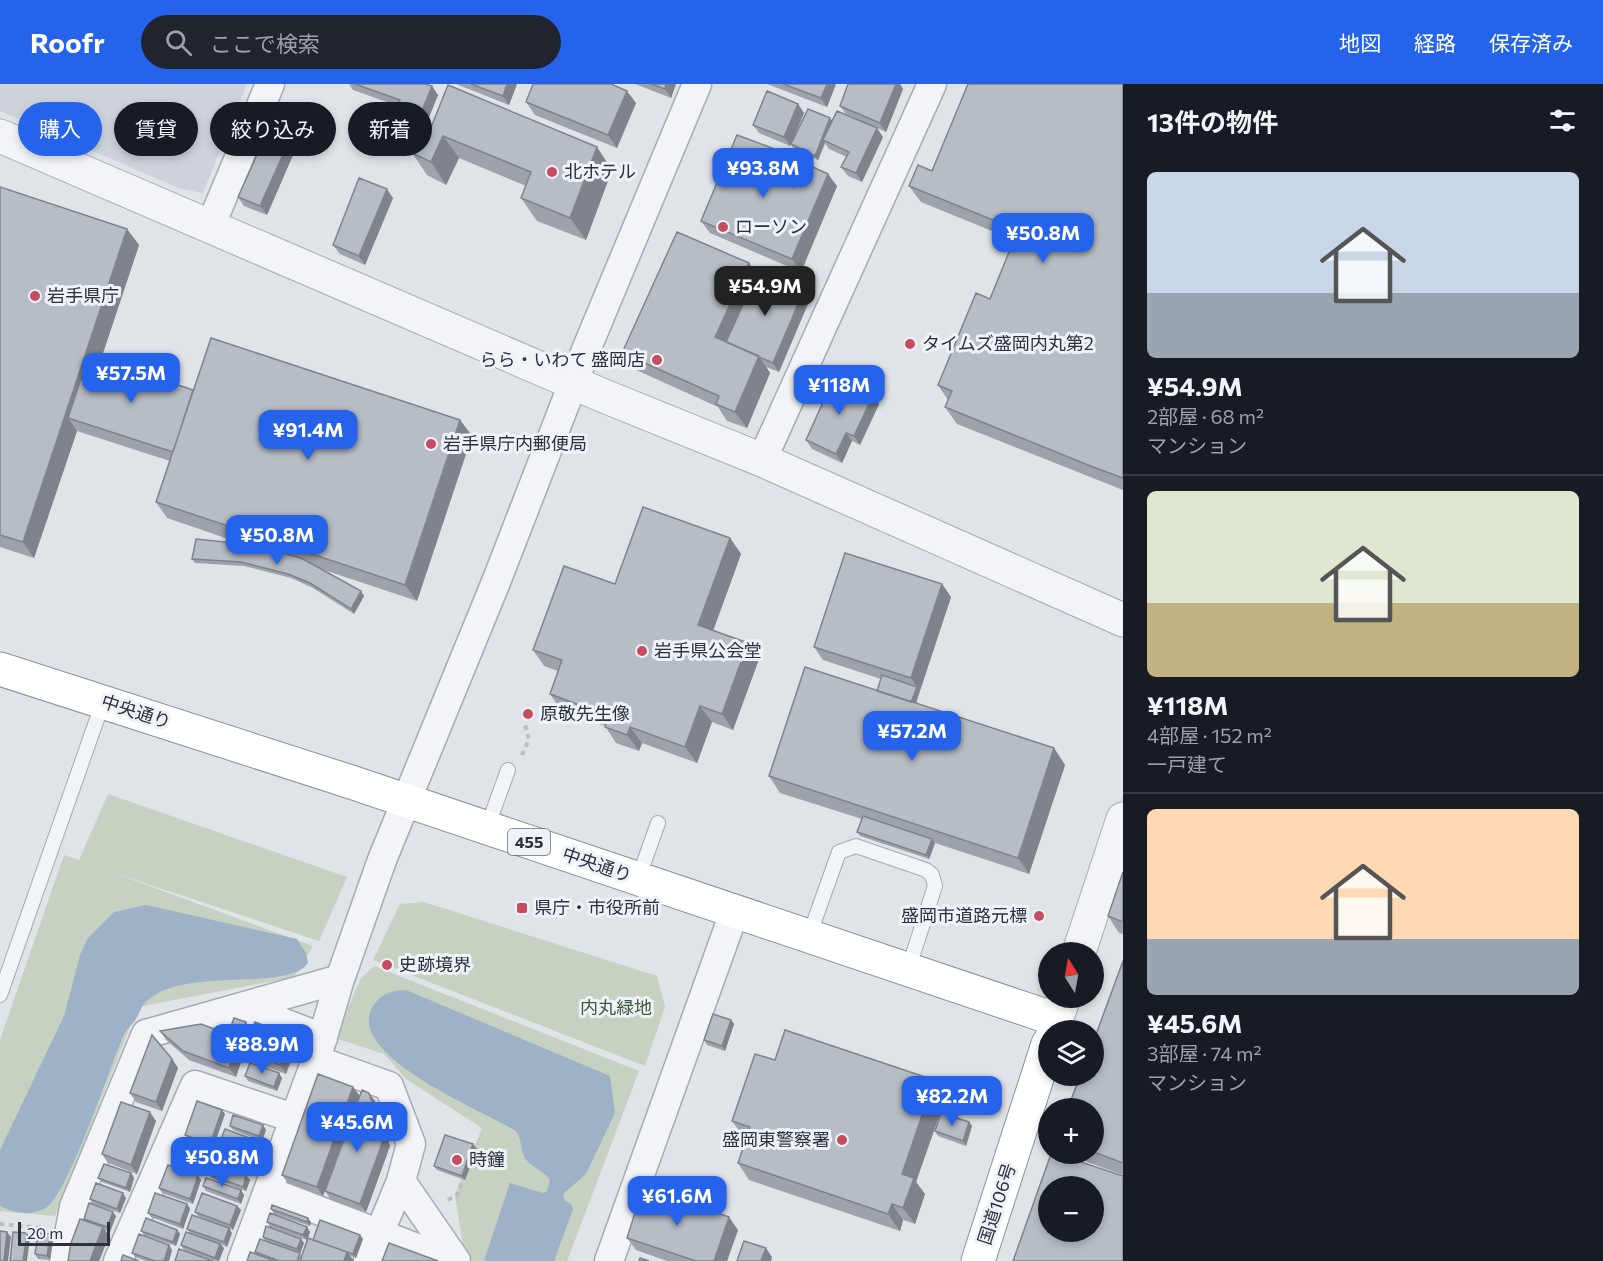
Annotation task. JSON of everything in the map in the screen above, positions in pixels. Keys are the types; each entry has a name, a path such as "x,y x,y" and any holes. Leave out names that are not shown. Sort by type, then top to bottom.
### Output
{"highway":[{"name":"中央通り","path":"0,669 406,800 735,910 1047,1020"},
{"name":"国道106号","path":"978,1261 1038,1076"}],"street":[{"path":"210,227 270,84"},
{"path":"242,1261 319,1049 340,979 406,800 697,84"},
{"path":"762,460 932,84"},
{"path":"0,136 762,460 1123,620"},
{"path":"1082,942 1123,819"},
{"path":"609,1261 735,910"},
{"path":"64,1261 74,1207 146,1034 340,979"},
{"path":"242,1007 389,1086 411,1144 402,1182 368,1261"},
{"path":"118,1261 195,1085 293,1118"},
{"path":"402,1182 456,1261"},
{"path":"268,1191 451,1261"}],"lane":[{"path":"0,995 103,702"},
{"path":"487,828 508,770"},
{"path":"638,879 658,823"},
{"path":"809,936 839,852 856,846 932,875 934,886 908,970"}],"path":[{"path":"522,757 529,739 525,725"},
{"path":"0,1224 70,1230"}],"shaded area":[{"path":"0,84 247,84 240,102 210,102 210,156 218,156 203,193 181,189 102,155 102,102 18,102 18,119 0,111"}],"green space":[{"path":"108,794 347,877 319,941 111,872 313,946 294,977 138,1007 55,1216 0,1211 0,1040 64,855 79,860"},
{"name":"内丸緑地","path":"424,902 657,976 665,1007 645,1066 373,960 400,904"},
{"path":"374,966 639,1071 567,1261 461,1261 464,1252 455,1195 482,1128 406,1079 384,1054 335,1038 361,978"}],"water":[{"path":"146,905 297,939 306,953 308,963 296,972 279,977 182,985 161,992 145,1003 124,1034 76,1158 53,1200 44,1209 33,1212 21,1213 0,1206 0,1150 64,1016 80,955 88,938 114,912"},
{"path":"406,990 610,1076 615,1113 586,1174 563,1194 565,1201 571,1204 573,1209 554,1261 484,1261 510,1183 543,1193 547,1191 550,1180 525,1158 516,1131 419,1078 394,1060 376,1041 369,1021 376,1002 389,993"}],"building":[{"path":"355,84 425,84 432,86 426,102 399,102 400,100"},
{"path":"471,84 507,84 503,96"},
{"path":"533,84 611,84 627,91 608,135 526,102"},
{"path":"651,84 666,84 665,89"},
{"path":"783,84 827,84 821,98"},
{"path":"848,84 896,84 880,123 840,106"},
{"path":"968,84 1123,84 1123,478 945,407 952,391 938,385 976,293 990,299 1018,230 909,186 918,165 932,171"},
{"path":"448,85 597,147 570,218 521,198 531,172 443,136 431,162 418,156 432,156 432,125"},
{"path":"767,91 798,104 784,137 753,125"},
{"path":"808,109 830,118 815,156 791,144"},
{"path":"837,111 877,128 856,173 841,167 849,152 823,140"},
{"path":"737,135 780,151 768,175 793,187 804,163 828,174 792,259 701,221"},
{"path":"256,156 282,156 260,206 238,197"},
{"path":"359,178 387,189 359,256 333,245"},
{"path":"0,187 127,229 23,542 0,535"},
{"path":"677,232 749,263 715,337 759,356 735,412 716,404 719,396 622,353"},
{"path":"758,272 804,290 773,363 726,342"},
{"path":"211,338 460,420 405,585 156,502"},
{"path":"89,355 193,390 173,452 68,418"},
{"path":"834,378 873,395 854,436 846,433 836,454 806,440"},
{"name":"岩手県公会堂","path":"643,507 730,538 698,625 748,643 722,714 700,706 685,747 630,727 627,735 605,727 609,716 550,694 562,660 533,650 564,566 615,584"},
{"path":"196,539 262,546 303,559 361,591 351,609 310,583 288,574 241,562 192,559"},
{"path":"845,553 942,584 911,678 814,647"},
{"path":"805,667 1054,748 1018,858 769,776"},
{"path":"882,675 917,687 911,702 877,691"},
{"path":"863,816 932,839 926,855 857,832"},
{"path":"1123,872 1123,922 1108,916"},
{"path":"1123,961 1123,1163 1104,1156 1104,1098 1072,1098 1076,1086 1104,1086 1104,1020 1101,1020"},
{"path":"713,1014 731,1020 722,1046 704,1040"},
{"path":"234,1018 246,1022 229,1068 183,1051 160,1031 201,1024 228,1034"},
{"path":"255,1022 291,1036 280,1065 244,1052"},
{"name":"盛岡東警察署","path":"785,1030 934,1080 902,1174 914,1178 903,1208 892,1204 888,1214 738,1163 750,1127 732,1121 755,1054 775,1060"},
{"path":"152,1035 172,1059 156,1102 130,1093"},
{"path":"250,1063 279,1073 274,1087 245,1076"},
{"path":"318,1074 353,1087 317,1187 282,1175"},
{"path":"362,1090 369,1093 384,1138 360,1204 325,1191"},
{"path":"197,1101 222,1110 210,1144 185,1135"},
{"path":"121,1102 150,1112 131,1165 102,1154"},
{"path":"941,1113 969,1122 963,1141 935,1131"},
{"path":"233,1115 263,1125 259,1136 230,1126"},
{"path":"225,1129 258,1141 254,1151 221,1139"},
{"name":"時鐘","path":"445,1135 473,1144 462,1176 434,1166"},
{"path":"180,1140 209,1151 201,1171 173,1161"},
{"path":"219,1146 252,1158 247,1168 215,1157"},
{"path":"212,1163 246,1176 243,1187 208,1174"},
{"path":"104,1164 131,1173 126,1188 98,1178"},
{"path":"1047,1164 1087,1164 1123,1176 1123,1261 1013,1261 1038,1191 1038,1242 1104,1242 1104,1176 1043,1176"},
{"path":"168,1165 198,1176 190,1199 159,1188"},
{"path":"206,1178 241,1190 238,1199 203,1186"},
{"path":"96,1183 123,1193 117,1209 90,1199"},
{"path":"643,1188 729,1217 714,1261 696,1261 627,1238"},
{"path":"155,1193 187,1204 180,1224 148,1213"},
{"path":"202,1193 237,1206 230,1225 195,1212"},
{"path":"89,1203 113,1212 107,1227 84,1219"},
{"path":"272,1205 308,1218 307,1222 271,1209"},
{"path":"270,1213 307,1227 303,1235 267,1222"},
{"path":"192,1215 229,1228 224,1242 187,1229"},
{"path":"146,1218 177,1230 173,1242 141,1231"},
{"path":"80,1219 103,1227 90,1261 68,1261 71,1243"},
{"path":"320,1220 360,1235 353,1254 313,1240"},
{"path":"266,1226 301,1239 297,1249 263,1237"},
{"path":"0,1231 7,1232 4,1261 0,1261"},
{"path":"13,1232 27,1233 23,1261 10,1261"},
{"path":"186,1232 220,1244 215,1258 181,1245"},
{"path":"38,1233 50,1234 47,1256 35,1254"},
{"path":"139,1234 169,1245 164,1261 155,1261 132,1253"},
{"path":"308,1238 347,1252 344,1261 300,1261"},
{"path":"260,1239 300,1253 297,1261 280,1261 255,1252"},
{"path":"744,1241 766,1248 761,1261 737,1261"},
{"path":"389,1243 438,1261 382,1261"},
{"path":"179,1249 213,1261 175,1261"},
{"path":"250,1252 275,1261 247,1261"},
{"path":"123,1255 139,1261 121,1261"}],"place":[{"name":"北ホテル","path":"552,172"},
{"name":"ローソン","path":"723,227"},
{"name":"岩手県庁","path":"35,296"},
{"name":"タイムズ盛岡内丸第2","path":"910,344"},
{"name":"らら・いわて 盛岡店","path":"657,360"},
{"name":"岩手県庁内郵便局","path":"431,444"},
{"name":"岩手県公会堂","path":"642,651"},
{"name":"原敬先生像","path":"528,714"},
{"name":"県庁・市役所前","path":"522,908"},
{"name":"盛岡市道路元標","path":"1039,916"},
{"name":"史跡境界","path":"387,965"},
{"name":"盛岡東警察署","path":"842,1140"},
{"name":"時鐘","path":"457,1160"}]}
